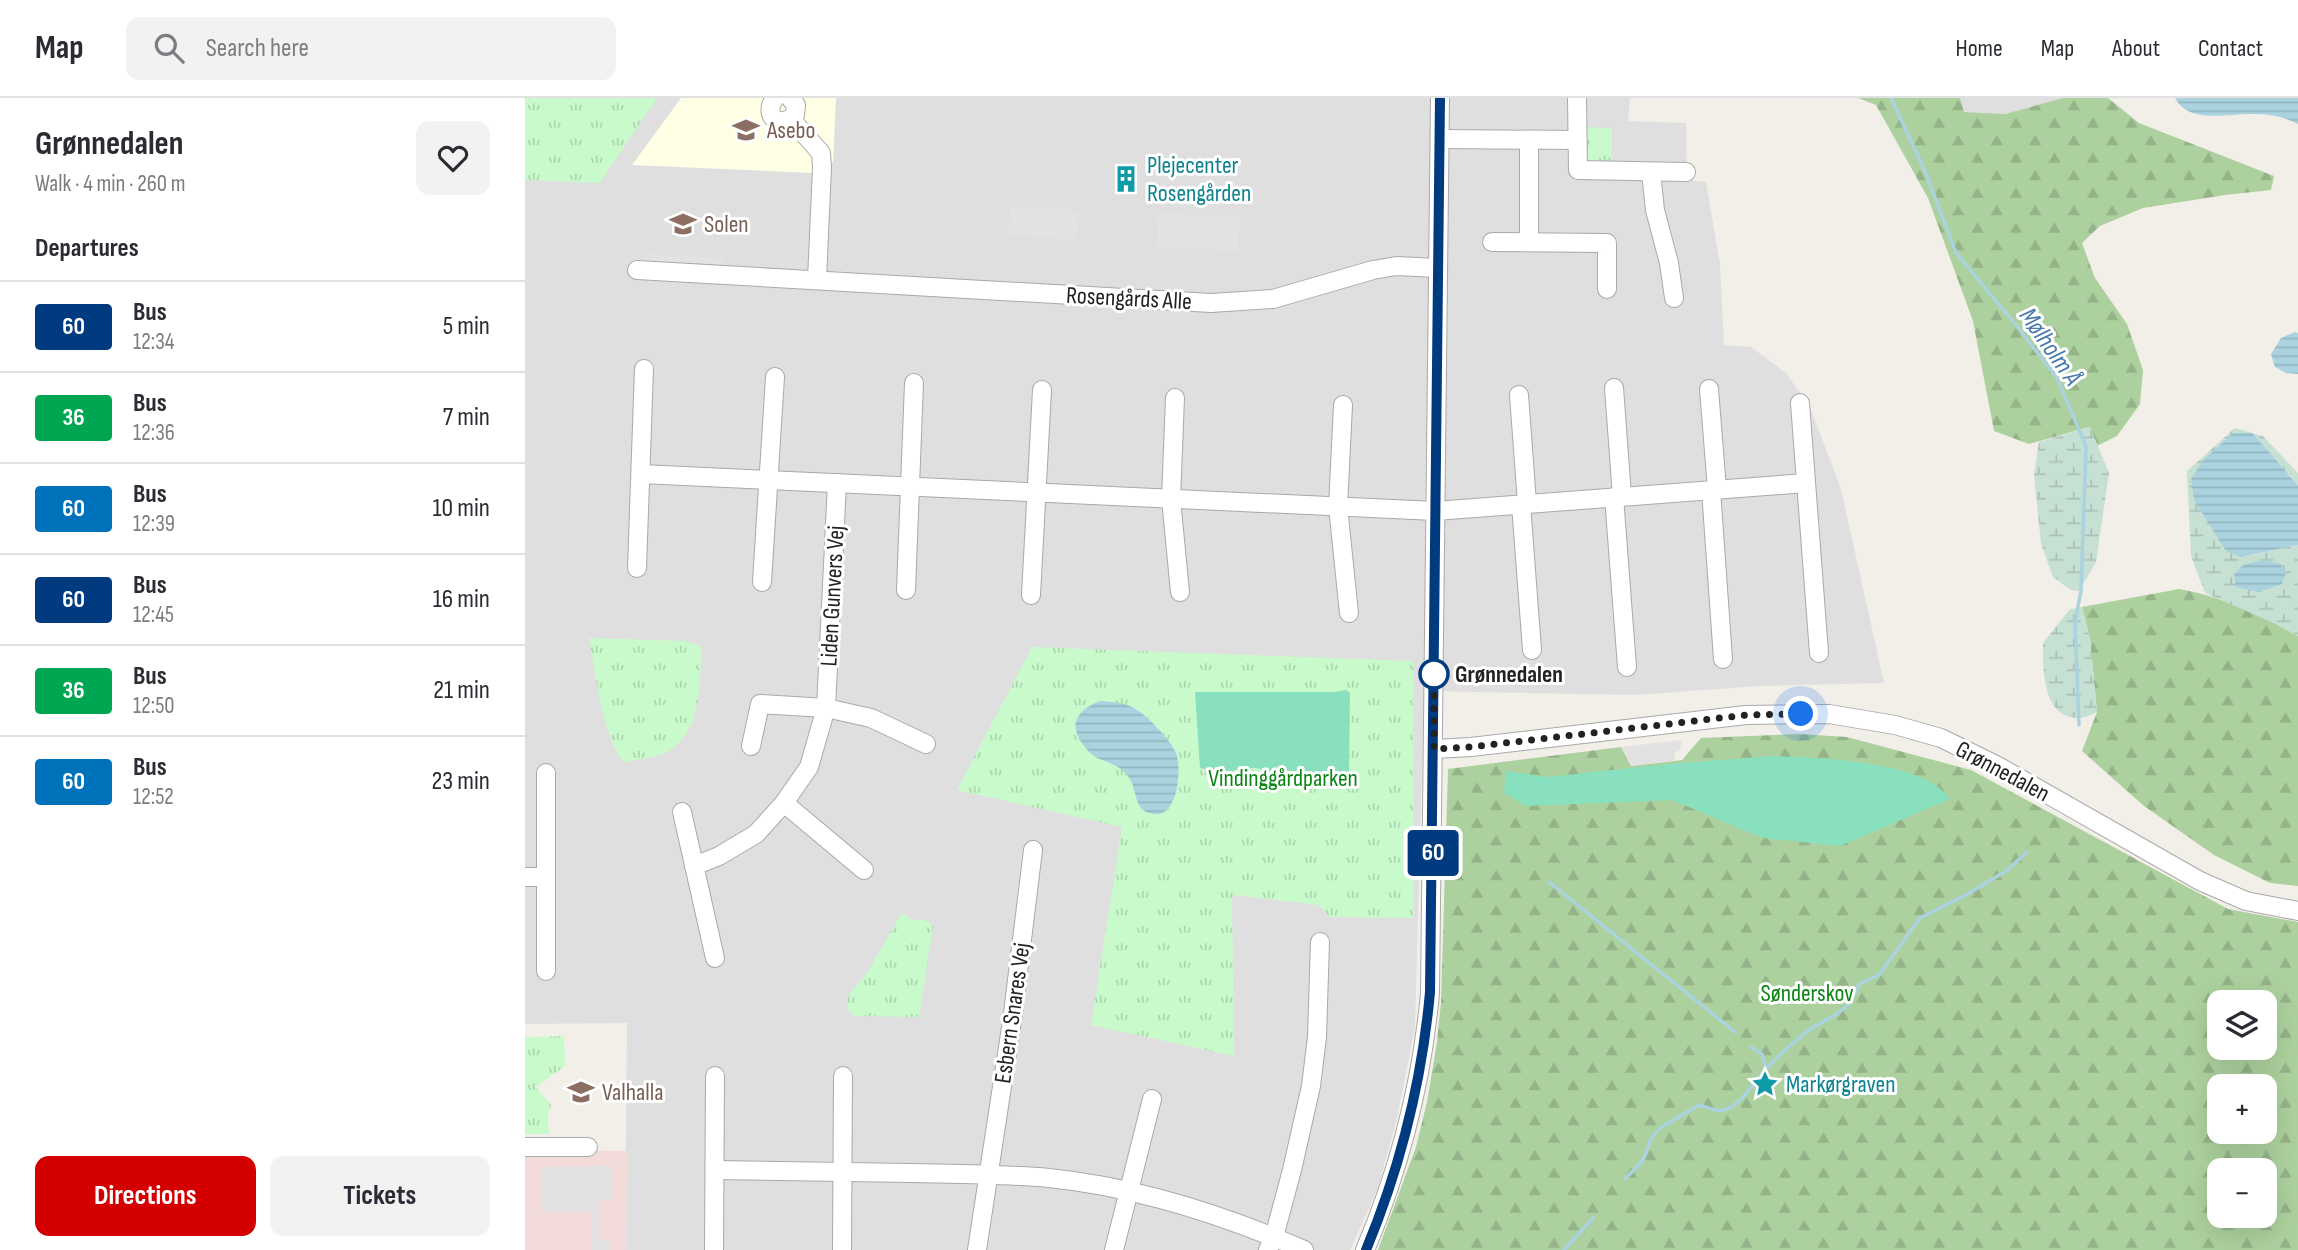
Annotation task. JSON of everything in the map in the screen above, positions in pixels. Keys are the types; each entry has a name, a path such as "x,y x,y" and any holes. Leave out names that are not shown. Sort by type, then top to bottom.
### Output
{"street":[{"path":"775,98 770,107 772,117 781,122 791,119 796,110 796,105 790,98"},
{"path":"1366,1250 1408,1126 1427,1027 1432,949 1440,98"},
{"path":"1577,98 1578,170 1686,172"},
{"path":"791,119 821,153 823,168 817,279"},
{"path":"1440,139 1577,140"},
{"path":"1529,140 1529,242"},
{"path":"1651,172 1655,237 1669,262 1674,298"},
{"path":"1492,242 1607,243 1607,289"},
{"name":"Rosengårds Alle","path":"637,270 1212,303 1273,299 1373,270 1397,266 1437,268"},
{"path":"637,568 645,369"},
{"path":"762,582 775,377"},
{"path":"906,590 914,383"},
{"path":"1614,388 1627,667"},
{"path":"1709,389 1723,659"},
{"path":"1031,595 1042,390"},
{"path":"1519,395 1532,650"},
{"path":"1175,398 1171,499 1180,592"},
{"path":"1800,403 1819,653"},
{"path":"1342,405 1338,507 1349,613"},
{"path":"642,474 1435,511 1806,482"},
{"name":"Liden Gunvers Vej","path":"694,866 719,856 756,834 784,803 809,767 826,708 837,484"},
{"path":"751,746 760,704 826,708 871,719 926,744"},
{"name":"Grønnedalen","path":"1434,749 1746,715 1829,714 1895,725 1941,738 1998,766 2200,881 2246,901 2298,911"},
{"path":"546,773 546,971"},
{"path":"784,803 864,870"},
{"path":"682,812 715,958"},
{"name":"Esbern Snares Vej","path":"977,1250 1012,1021 1033,850"},
{"path":"525,877 545,877"},
{"path":"1271,1243 1293,1171 1311,1086 1317,1037 1320,942"},
{"path":"714,1250 715,1076"},
{"path":"842,1250 843,1076"},
{"path":"1114,1250 1152,1099"},
{"path":"525,1147 587,1147"},
{"path":"715,1170 988,1174 1051,1178 1129,1192 1204,1213 1271,1243 1304,1250"}],"shaded area":[{"path":"525,98 1630,98 1628,121 1686,123 1687,180 1706,182 1720,264 1724,345 1751,347 1786,373 1810,407 1841,489 1884,683 1760,686 1635,695 1424,691 1415,1027 1397,1118 1378,1188 1350,1250 625,1250 627,1023 525,1024"},
{"name":"Asebo","path":"681,98 836,98 833,162 813,173 632,165"},
{"path":"1960,98 2063,98 2005,114 1963,112"},
{"path":"1010,206 1079,210 1077,240 1009,236"},
{"path":"1159,213 1239,217 1238,251 1157,246"},
{"path":"645,254 723,258 722,269 644,265"},
{"path":"1682,740 1674,761 1632,766 1621,747"},
{"path":"525,1150 627,1151 626,1250 525,1250"},
{"path":"611,1166 612,1200 600,1201 600,1241 610,1241 610,1250 591,1250 591,1212 541,1212 541,1167"}],"green space":[{"path":"525,98 657,98 600,183 525,180"},
{"path":"1858,98 1960,98 1964,112 2005,114 2063,98 2108,98 2139,123 2274,176 2271,190 2143,208 2100,226 2082,243 2095,278 2127,324 2143,370 2140,404 2117,436 2097,446 2089,427 2029,444 1994,431 1973,321 1928,198 1876,105"},
{"path":"1582,127 1612,128 1612,166 1585,163"},
{"path":"2090,427 2109,473 2096,562 2079,591 2071,590 2053,577 2041,544 2034,475 2039,442"},
{"path":"2235,428 2263,436 2298,473 2298,485 2288,472 2242,557 2298,545 2298,636 2205,593 2191,556 2187,471"},
{"path":"2179,589 2240,607 2298,636 2298,886 2270,883 2214,855 2144,806 2082,751 2097,712 2090,639 2082,607"},
{"path":"2082,607 2090,639 2097,712 2081,718 2068,716 2059,711 2052,702 2047,691 2043,666 2043,643 2070,609"},
{"path":"589,638 684,641 701,646 697,705 687,732 679,743 662,754 623,762 605,720"},
{"name":"Vindinggårdparken","path":"1032,647 1413,661 1414,918 1330,917 1319,905 1232,895 1234,1056 1091,1025 1122,827 957,790"},
{"path":"1346,690 1350,693 1349,775 1344,785 1255,768 1238,769 1229,773 1200,768 1195,692"},
{"name":"Sønderskov","path":"1799,734 1847,737 1971,770 2228,909 2298,922 2298,1250 1378,1250 1416,1147 1437,1042 1441,1002 1448,769 1621,747 1631,766 1682,760 1701,738"},
{"path":"1774,756 1842,760 1894,769 1937,786 1950,799 1840,846 1763,838 1672,800 1525,806 1504,793 1506,771 1548,777"},
{"path":"903,913 910,919 928,921 933,926 919,1017 855,1016 847,1008 849,993 872,965"},
{"path":"564,1036 565,1066 536,1087 551,1105 548,1117 549,1134 525,1134 525,1037"}],"water":[{"path":"2175,98 2298,98 2298,124 2265,115 2200,115 2181,106"},
{"path":"2298,333 2298,374 2286,373 2275,367 2271,354 2281,338"},
{"path":"2234,433 2252,433 2298,485 2298,545 2241,557 2226,551 2194,500 2191,479 2205,458"},
{"path":"2262,560 2281,564 2286,573 2282,584 2259,592 2236,587 2234,574 2243,565"},
{"path":"1101,701 1125,704 1137,710 1157,727 1173,747 1178,760 1178,780 1173,800 1162,813 1154,814 1142,809 1126,774 1115,765 1092,754 1080,740 1076,721 1088,707"}],"waterway":[{"name":"Mølholm Å","path":"1891,98 1925,171 1956,253 2057,378 2086,446 2081,591 2075,622 2079,725"},
{"name":"Mølholm Å","path":"1625,1179 1643,1160 1651,1139 1660,1128 1699,1105 1715,1110 1731,1107 1788,1047 1843,1009 1859,984 1879,975 1920,918 2006,871 2027,852"},
{"path":"1549,882 1735,1032"},
{"path":"1751,1047 1762,1054 1766,1069"},
{"name":"Mølholm Å","path":"1564,1250 1593,1218"}],"bus line":[{"name":"60","path":"1366,1250 1408,1126 1427,1027 1430,992 1440,98"}],"place":[{"name":"Asebo","path":"746,130"},
{"name":"Plejecenter Rosengården","path":"1126,179"},
{"name":"Solen","path":"683,224"},
{"name":"Grønnedalen","path":"1434,674"},
{"name":"Markørgraven","path":"1765,1084"},
{"name":"Valhalla","path":"581,1092"}],"route":[{"path":"1434,674 1434,666 1434,749 1746,715 1801,714"}]}
